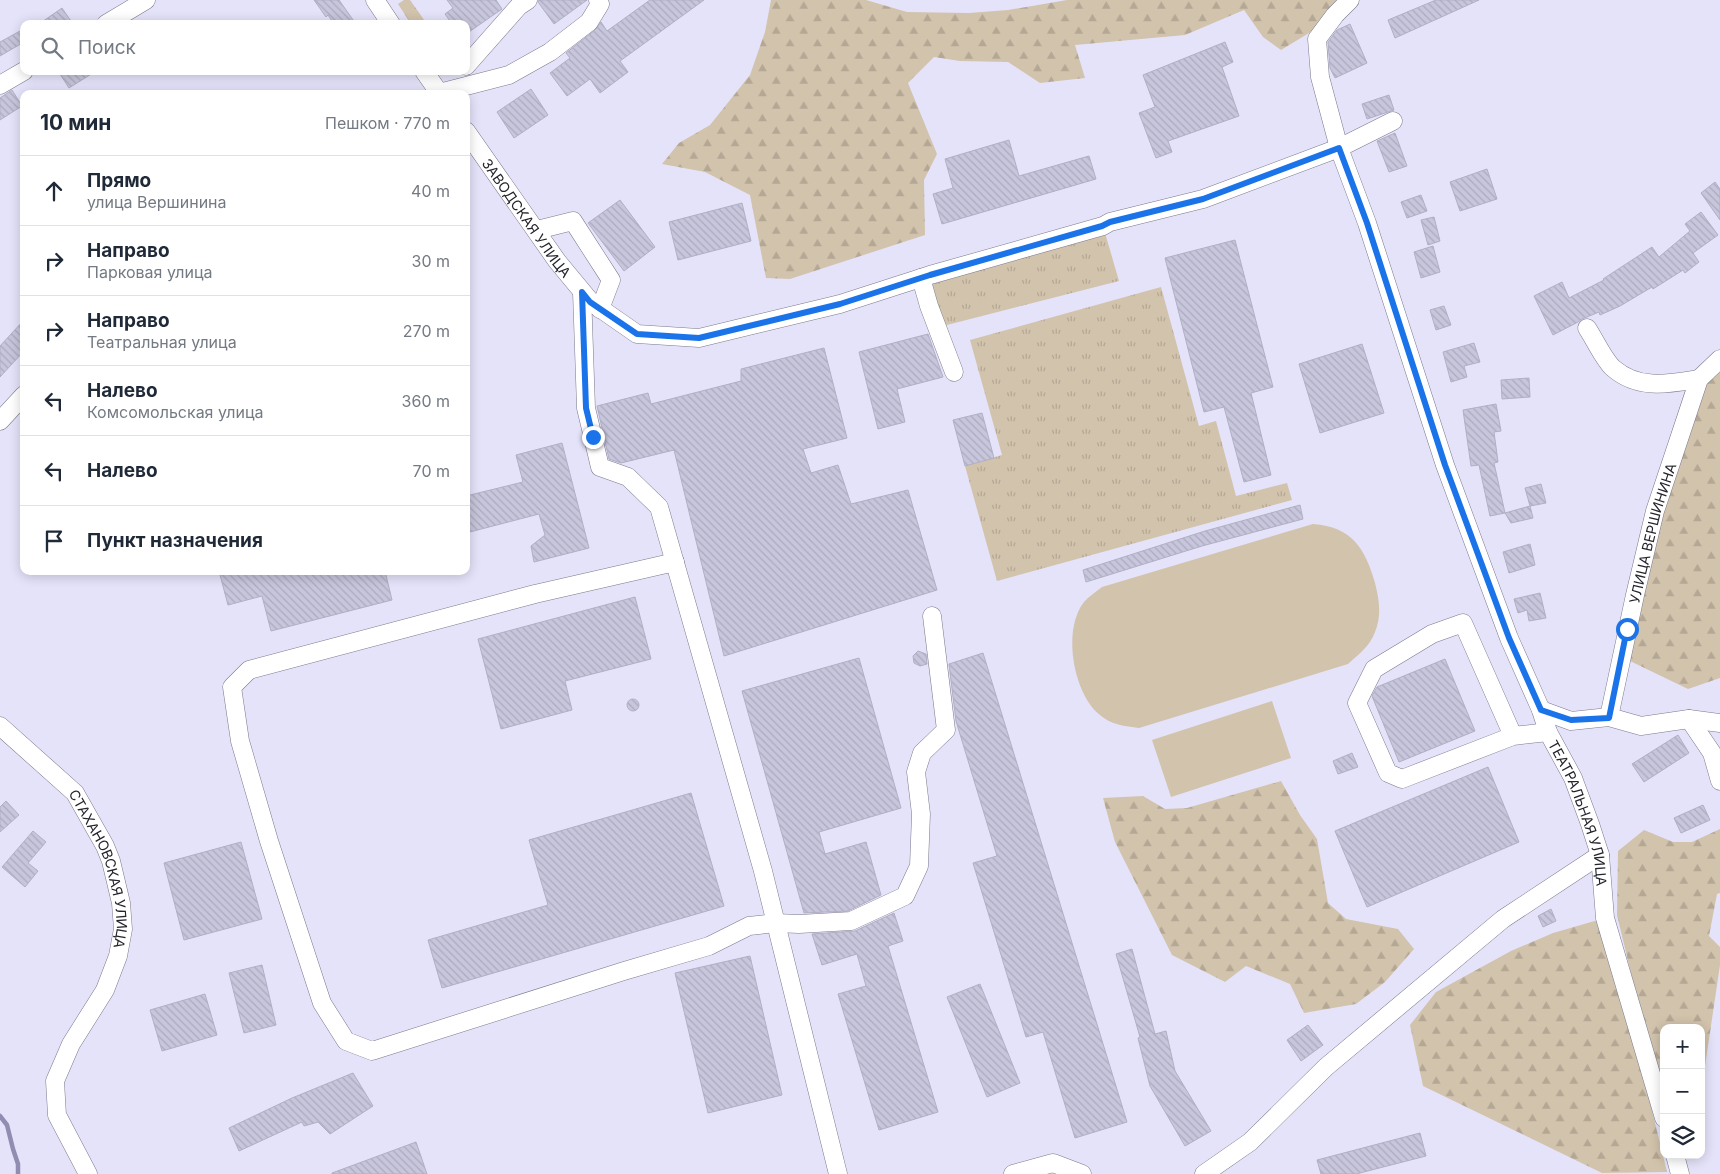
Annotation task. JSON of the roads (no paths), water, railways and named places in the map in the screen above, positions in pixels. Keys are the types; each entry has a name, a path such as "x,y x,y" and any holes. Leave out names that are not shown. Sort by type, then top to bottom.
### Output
{"street":[{"path":"113,20 146,0"},
{"path":"375,0 388,20"},
{"path":"451,90 509,75 550,52 588,22 600,4 598,0"},
{"name":"ТЕАТРАЛЬНАЯ УЛИЦА","path":"1350,0 1335,15 1317,39 1320,77 1339,148 1367,223 1445,465 1509,638 1541,710 1548,732 1573,778 1600,855 1605,918 1663,1114"},
{"path":"470,61 520,2"},
{"path":"0,85 20,73"},
{"path":"427,75 437,90"},
{"path":"442,90 457,75"},
{"name":"ЗАВОДСКАЯ УЛИЦА","path":"470,137 537,230 557,262 591,301 637,334 699,338 840,304 921,278 1102,226 1110,222 1203,199 1339,148 1393,121"},
{"path":"537,230 573,221 611,280 591,301 586,408 600,467 628,477 659,507 763,871 838,1174"},
{"path":"921,278 929,306 954,372"},
{"path":"1587,328 1612,367 1632,380 1660,385 1699,379"},
{"name":"УЛИЦА ВЕРШИНИНА","path":"1609,718 1655,511 1699,379 1720,360"},
{"path":"0,421 20,399"},
{"path":"675,562 534,594 249,670 232,687 240,741 269,841 322,1003 346,1041 372,1051 709,946 749,926 776,923 799,924 851,921 905,896 919,866 920,814 916,772 922,752 946,730 932,616"},
{"path":"1513,736 1463,623 1432,634 1374,669 1357,703 1388,773 1402,780 1513,736 1548,732"},
{"path":"1541,710 1571,720 1609,718 1641,726 1688,719 1720,723"},
{"path":"1688,719 1712,754 1720,781"},
{"name":"СТАХАНОВСКАЯ УЛИЦА","path":"0,726 75,793 105,846 111,861 121,904 123,929 118,956 105,990 71,1044 55,1081 57,1115 88,1174"},
{"path":"1204,1174 1250,1142 1326,1067 1503,919 1600,855"},
{"path":"74,1145 76,1174"},
{"path":"1676,1159 1680,1174"},
{"path":"1013,1174 1053,1163 1082,1174"}],"waterway":[{"path":"0,1116 7,1125 18,1164 18,1174"}]}
